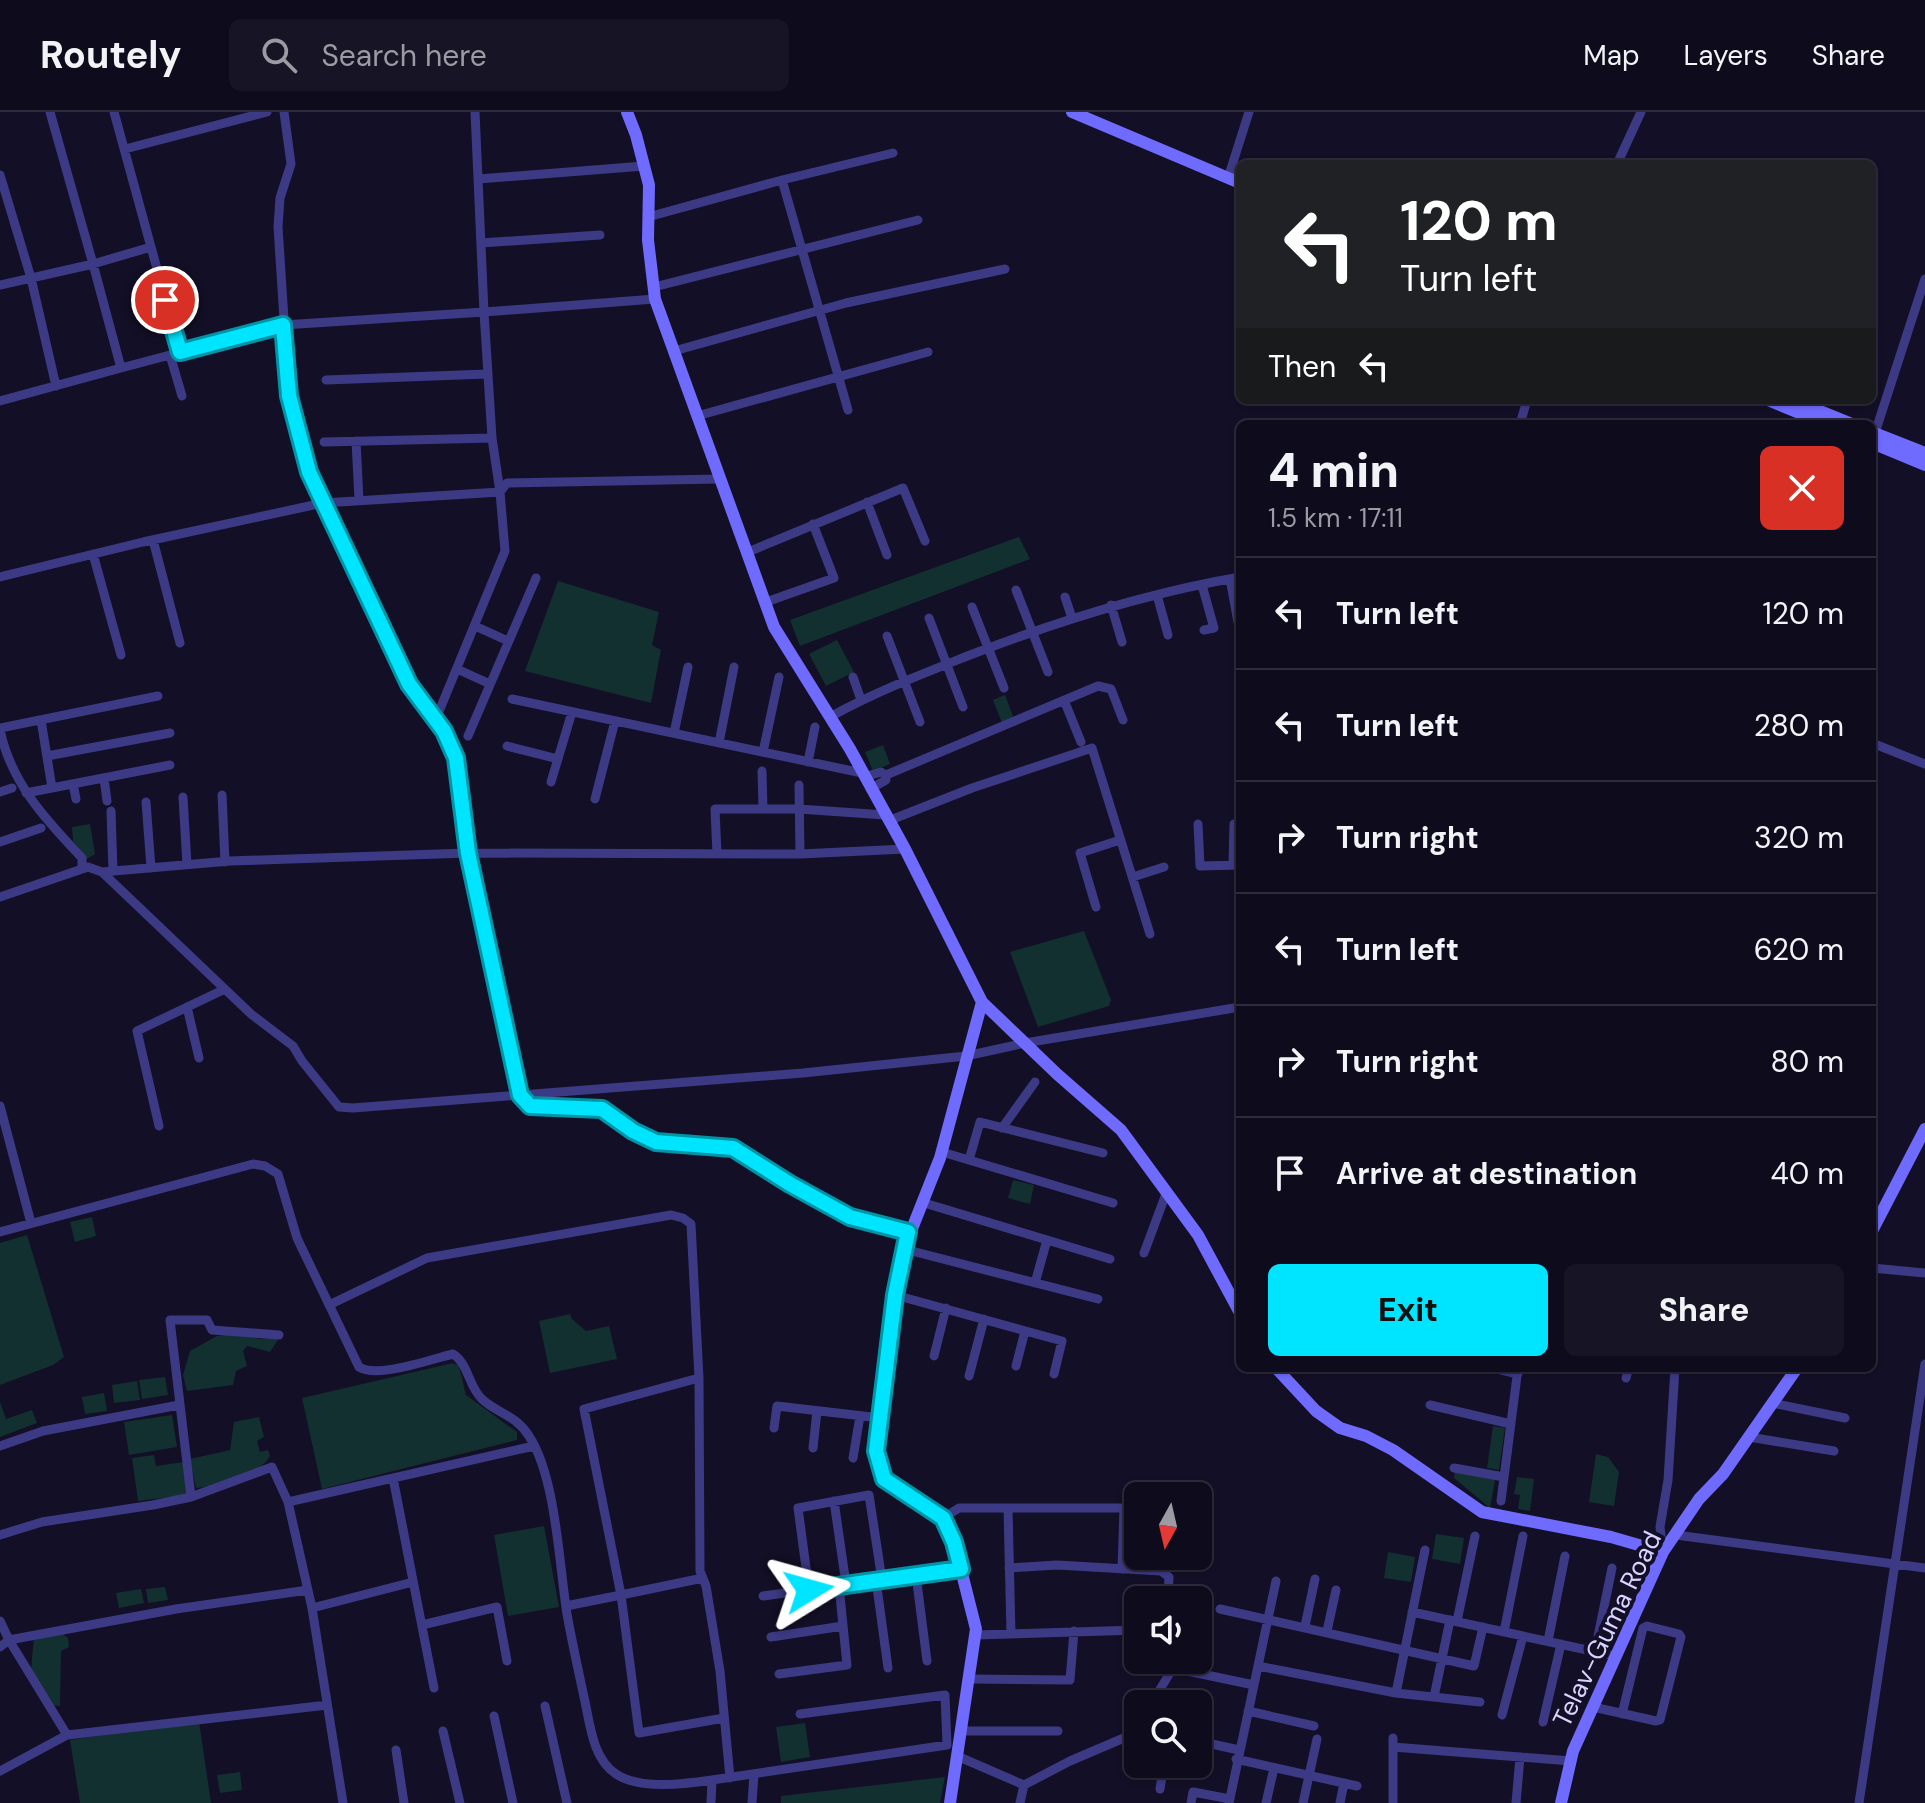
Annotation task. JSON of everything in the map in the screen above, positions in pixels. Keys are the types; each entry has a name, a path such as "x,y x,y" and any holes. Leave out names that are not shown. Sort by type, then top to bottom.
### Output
{"street":[{"path":"50,112 121,368"},
{"path":"114,112 151,247 182,396"},
{"path":"125,149 267,112"},
{"path":"284,112 291,164 278,208 289,396 297,432 309,472 409,684 452,745 461,779 468,853 520,1095 530,1106 602,1109 633,1131 656,1142 733,1148 850,1217 908,1232"},
{"path":"440,709 505,551 487,374 475,112"},
{"path":"627,112 649,185 648,240 655,293 774,627 830,717 905,849 982,1002 1121,1130 1198,1235 1236,1306"},
{"path":"1072,112 1235,176"},
{"path":"1093,112 1235,176"},
{"path":"1238,160 1249,112"},
{"path":"1619,160 1641,112"},
{"path":"648,217 893,153"},
{"path":"478,179 644,166"},
{"path":"0,175 31,278 56,386"},
{"path":"782,180 848,410"},
{"path":"0,401 283,325 484,312 655,293 800,248 918,220"},
{"path":"481,243 600,235"},
{"path":"0,285 151,247"},
{"path":"674,351 819,311 1005,269"},
{"path":"1876,429 1925,279"},
{"path":"697,416 928,352"},
{"path":"326,380 487,374"},
{"path":"1778,404 1816,420"},
{"path":"1803,404 1842,420"},
{"path":"324,442 492,438"},
{"path":"1876,439 1925,453"},
{"path":"1876,440 1925,465"},
{"path":"356,441 359,500"},
{"path":"0,577 323,503 500,492 507,483 521,482 720,479"},
{"path":"748,552 903,488 925,541"},
{"path":"867,502 887,555"},
{"path":"766,602 834,578 813,524"},
{"path":"153,540 180,643"},
{"path":"93,554 121,655"},
{"path":"468,736 536,578"},
{"path":"830,717 904,680 1072,618 1111,605 1235,578"},
{"path":"1202,585 1214,628 1204,630"},
{"path":"1016,590 1048,672"},
{"path":"1157,595 1168,635"},
{"path":"1065,597 1072,618"},
{"path":"1111,605 1122,642"},
{"path":"972,607 1004,688"},
{"path":"929,618 963,707"},
{"path":"475,626 508,641"},
{"path":"887,636 920,722"},
{"path":"674,733 688,667"},
{"path":"719,743 734,667"},
{"path":"457,669 490,684"},
{"path":"763,752 779,677"},
{"path":"853,677 861,700"},
{"path":"512,699 808,762 865,780 886,780 886,775 1098,686 1111,689 1123,720"},
{"path":"82,869 82,858 49,824 26,793 0,729 158,696"},
{"path":"1064,700 1081,742"},
{"path":"551,782 572,712"},
{"path":"41,720 52,788"},
{"path":"595,799 615,721"},
{"path":"808,762 815,727"},
{"path":"47,756 170,733"},
{"path":"1876,745 1925,764"},
{"path":"507,746 558,759"},
{"path":"717,854 715,809 799,809 886,818 1092,748 1150,934"},
{"path":"26,793 170,765"},
{"path":"762,771 763,809"},
{"path":"104,778 109,806 107,871 225,989 293,1046 339,1107 803,1073 966,1056 1025,1043 1236,1008"},
{"path":"73,784 76,799"},
{"path":"799,785 800,854"},
{"path":"0,792 12,788"},
{"path":"222,795 225,862"},
{"path":"183,797 187,865"},
{"path":"146,802 151,868"},
{"path":"1198,824 1198,864 1202,866 1236,865 1234,824"},
{"path":"0,842 41,828"},
{"path":"1096,907 1080,853 1120,840"},
{"path":"0,897 88,867 107,871 225,862 468,853 800,854 905,849"},
{"path":"1133,877 1164,867"},
{"path":"159,1126 137,1031 225,989"},
{"path":"950,1803 976,1629 954,1542 943,1518 884,1479 876,1451 895,1295 908,1232 942,1152 982,1002"},
{"path":"187,1007 199,1058"},
{"path":"1002,1128 1035,1082"},
{"path":"0,1106 31,1223"},
{"path":"969,1160 980,1122 1103,1153"},
{"path":"1876,1223 1925,1129"},
{"path":"942,1152 1113,1203"},
{"path":"0,1232 253,1164 265,1166 278,1174 297,1238 362,1370 382,1371 453,1354 461,1359 483,1400 510,1415 529,1435 549,1491 566,1606 595,1746 603,1761 617,1775 635,1781 679,1785 947,1745 945,1695 800,1714"},
{"path":"1144,1253 1167,1191"},
{"path":"921,1202 1110,1259"},
{"path":"329,1305 427,1258 671,1215 691,1224 699,1378 700,1571 720,1671 730,1778"},
{"path":"1035,1283 1047,1240"},
{"path":"904,1249 1098,1299"},
{"path":"1876,1268 1925,1273"},
{"path":"895,1295 1062,1341 1054,1374"},
{"path":"934,1356 946,1308"},
{"path":"969,1376 984,1319"},
{"path":"191,1497 170,1320 207,1320 212,1330 279,1335"},
{"path":"1016,1366 1025,1331"},
{"path":"1859,1803 1925,1364"},
{"path":"1280,1372 1316,1411 1340,1428 1366,1436 1393,1450 1482,1512 1611,1537 1663,1552 1660,1527 1668,1480 1675,1372"},
{"path":"1501,1501 1518,1372"},
{"name":"Telav-Guma Road","path":"1561,1803 1571,1761 1663,1552 1699,1499 1723,1474 1794,1372"},
{"path":"699,1378 584,1409 621,1595 639,1733 724,1718"},
{"path":"1772,1403 1845,1418"},
{"path":"0,1446 43,1431 179,1405"},
{"path":"1430,1405 1511,1424"},
{"path":"774,1428 777,1406 880,1418"},
{"path":"813,1448 817,1411"},
{"path":"853,1458 860,1416"},
{"path":"1749,1437 1834,1451"},
{"path":"288,1502 534,1446"},
{"path":"0,1535 42,1522 191,1497 272,1467 288,1502 312,1608 343,1803"},
{"path":"1454,1468 1504,1477"},
{"path":"393,1478 434,1688"},
{"path":"809,1590 798,1508 869,1495 888,1668"},
{"path":"779,1674 847,1665 834,1501"},
{"path":"943,1518 959,1508 1124,1508 1122,1569"},
{"path":"1008,1508 1011,1634"},
{"path":"1676,1535 1925,1568"},
{"path":"1434,1697 1475,1536"},
{"path":"1504,1632 1523,1536"},
{"path":"1396,1693 1425,1550"},
{"path":"1548,1641 1565,1556"},
{"path":"1009,1568 1057,1565 1167,1573 1167,1586"},
{"path":"1595,1651 1612,1568"},
{"path":"763,1596 961,1569"},
{"path":"916,1575 927,1661"},
{"path":"566,1606 703,1578"},
{"path":"1305,1626 1315,1579"},
{"path":"1191,1803 1193,1792 1229,1801 1276,1581"},
{"path":"312,1608 413,1582"},
{"path":"0,1647 9,1640 176,1609 308,1590"},
{"path":"1327,1631 1336,1590"},
{"path":"422,1625 497,1607 507,1661"},
{"path":"1220,1609 1474,1666 1483,1627"},
{"path":"1412,1612 1615,1656"},
{"path":"0,1621 67,1735"},
{"path":"771,1637 843,1626"},
{"path":"1593,1707 1622,1714 1656,1721 1660,1720 1681,1637 1679,1634 1647,1626 1643,1628 1622,1714"},
{"path":"975,1635 1124,1630"},
{"path":"969,1679 1070,1680 1074,1631"},
{"path":"1502,1715 1523,1636"},
{"path":"1543,1722 1561,1644"},
{"path":"1258,1666 1396,1693 1480,1702"},
{"path":"1160,1690 1173,1668 1254,1685"},
{"path":"0,1771 67,1735 327,1705"},
{"path":"545,1706 567,1803"},
{"path":"1248,1711 1314,1726"},
{"path":"494,1716 513,1803"},
{"path":"443,1731 460,1803"},
{"path":"961,1731 1058,1731"},
{"path":"1020,1803 1019,1795 1024,1785 1124,1737"},
{"path":"1303,1803 1317,1739"},
{"path":"1393,1803 1393,1742 1571,1761"},
{"path":"1212,1746 1274,1768 1357,1786"},
{"path":"396,1750 404,1803"},
{"path":"957,1756 1024,1785"},
{"path":"1516,1803 1520,1757"},
{"path":"1266,1803 1274,1768"},
{"path":"752,1803 754,1774"},
{"path":"1160,1789 1162,1778"},
{"path":"711,1803 712,1780"},
{"path":"1340,1803 1344,1783"}],"green space":[{"path":"1019,537 1030,559 800,646 790,620"},
{"path":"558,581 659,612 652,645 661,650 651,703 525,671"},
{"path":"837,640 854,672 826,686 809,654"},
{"path":"1005,695 1014,719 1002,723 993,700"},
{"path":"883,745 890,764 873,771 865,752"},
{"path":"90,824 95,854 87,859 73,841 72,827"},
{"path":"1084,931 1111,1000 1109,1006 1038,1027 1010,952"},
{"path":"1013,1180 1034,1185 1030,1204 1008,1198"},
{"path":"92,1217 96,1236 75,1242 70,1222"},
{"path":"27,1235 64,1357 53,1365 0,1385 0,1243"},
{"path":"570,1314 586,1331 609,1326 617,1359 550,1373 539,1321"},
{"path":"240,1333 259,1339 279,1338 270,1352 247,1346 243,1351 247,1366 236,1371 233,1385 187,1391 183,1375 190,1351 217,1336"},
{"path":"453,1363 459,1366 466,1395 517,1432 517,1440 322,1489 302,1398"},
{"path":"165,1377 168,1395 142,1399 139,1380"},
{"path":"137,1381 140,1400 114,1403 112,1385"},
{"path":"104,1393 107,1411 85,1414 82,1397"},
{"path":"0,1402 6,1419 32,1410 37,1423 0,1437"},
{"path":"172,1415 177,1447 129,1455 124,1422"},
{"path":"259,1417 264,1437 257,1441 260,1452 268,1450 270,1456 265,1463 237,1479 196,1488 190,1459 230,1450 234,1422"},
{"path":"1493,1426 1505,1428 1499,1470 1487,1468"},
{"path":"1596,1454 1608,1457 1619,1472 1614,1506 1589,1502"},
{"path":"154,1455 156,1466 184,1462 188,1495 138,1501 132,1458"},
{"path":"1455,1472 1495,1480 1490,1508 1454,1478"},
{"path":"1517,1477 1534,1479 1530,1511 1518,1509 1520,1495 1514,1494"},
{"path":"544,1526 559,1607 508,1616 494,1535"},
{"path":"1436,1534 1464,1538 1460,1564 1432,1559"},
{"path":"1388,1552 1415,1557 1411,1582 1384,1578"},
{"path":"165,1587 168,1600 148,1603 146,1589"},
{"path":"141,1589 144,1603 119,1608 116,1593"},
{"path":"60,1632 68,1638 69,1647 61,1651 60,1706 52,1705 31,1670 34,1636"},
{"path":"199,1721 211,1803 80,1803 70,1740"},
{"path":"805,1723 810,1757 781,1762 776,1727"},
{"path":"240,1772 242,1790 220,1793 217,1775"},
{"path":"945,1777 940,1803 781,1803 781,1796"}],"route":[{"path":"165,300 180,352 283,325 289,396 309,472 409,684 452,745 461,779 468,853 520,1095 530,1106 602,1109 633,1131 656,1142 733,1148 850,1217 908,1232 895,1295 876,1451 884,1479 943,1518 961,1569 809,1590"}]}
